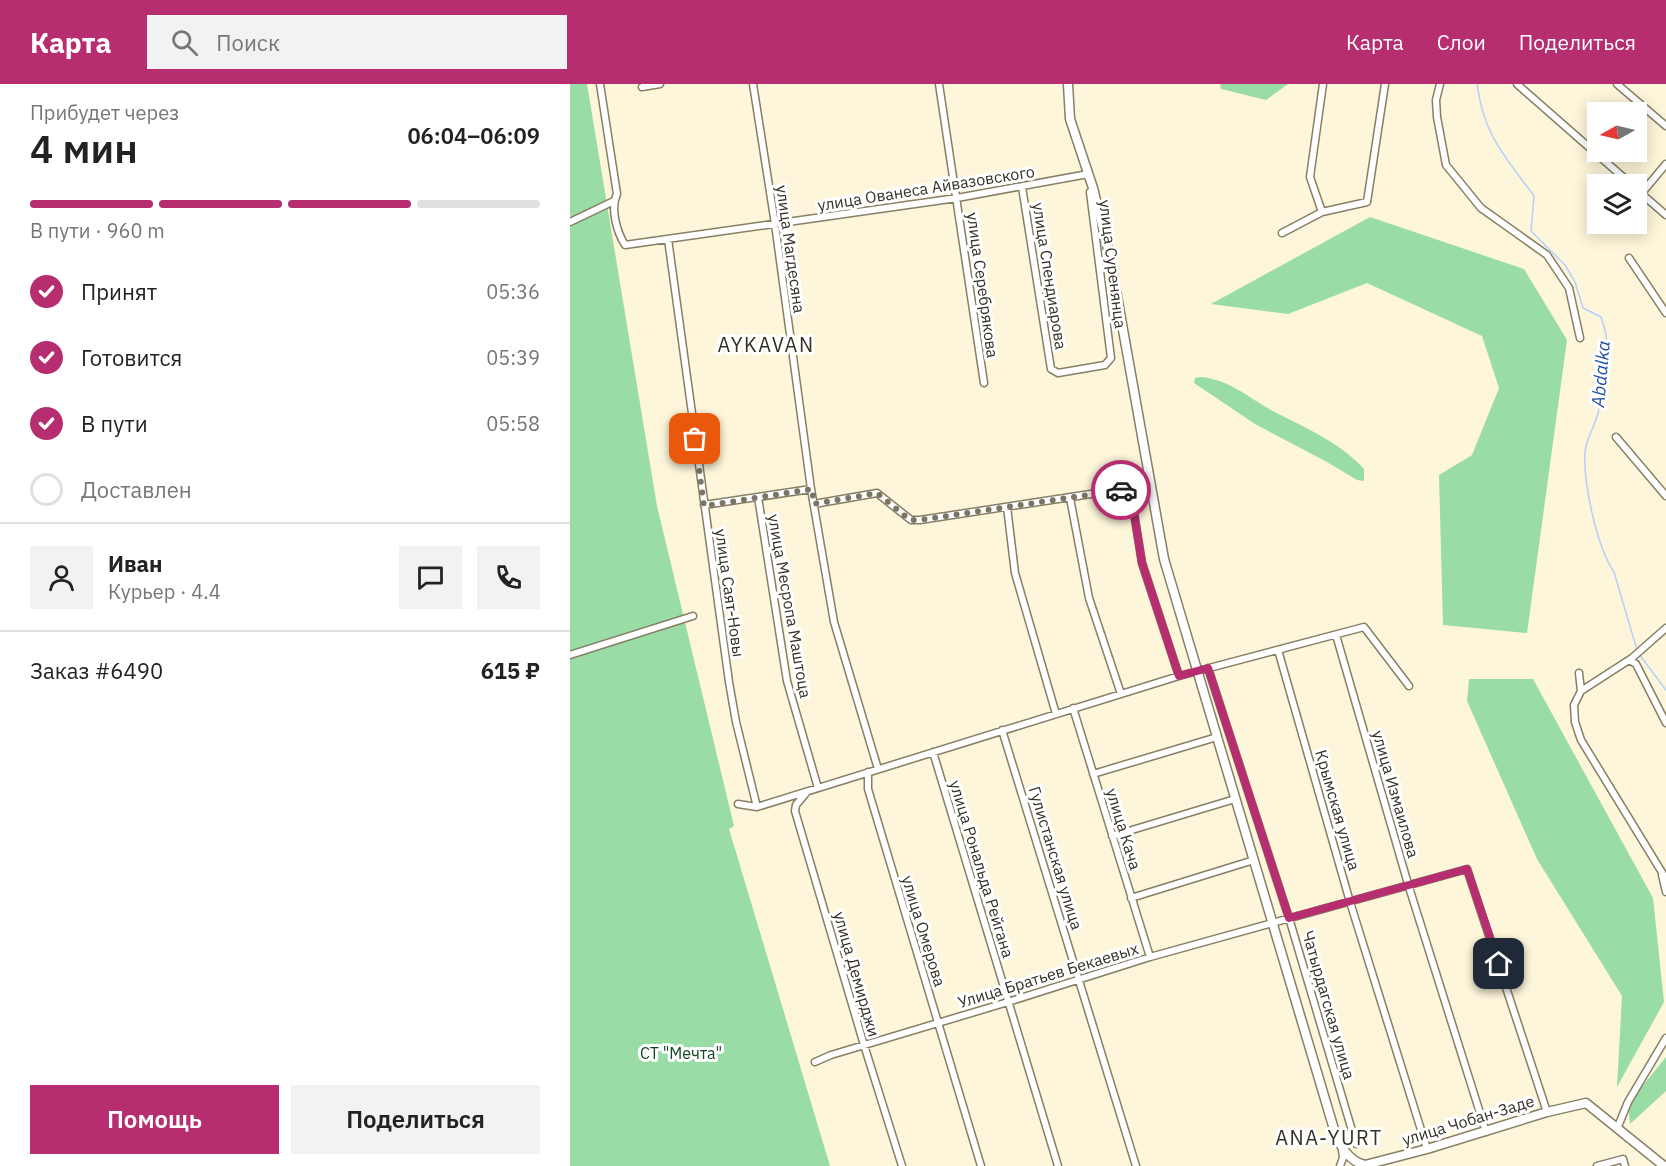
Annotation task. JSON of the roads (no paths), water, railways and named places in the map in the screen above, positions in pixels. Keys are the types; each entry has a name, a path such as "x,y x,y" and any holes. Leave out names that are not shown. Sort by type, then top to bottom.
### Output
{"main road":[{"path":"1068,84 1070,119 1088,174 1110,258 1164,559 1336,1136 1342,1149 1361,1165"},
{"name":"улица Чобан-Заде","path":"1361,1165 1427,1149 1547,1112 1586,1103 1617,1129"},
{"path":"1617,1129 1664,1166"}],"street":[{"path":"570,222 614,201 617,194 600,84"},
{"path":"642,87 660,84"},
{"name":"улица Магдесяна","path":"753,84 814,504 834,621 878,769"},
{"name":"улица Серебрякова","path":"939,84 984,383"},
{"path":"1322,212 1310,177 1323,84"},
{"path":"1282,233 1322,212 1367,202 1385,84"},
{"path":"1440,84 1436,100 1437,117 1446,165 1482,207 1547,255 1569,288 1580,338"},
{"path":"1517,84 1620,174"},
{"path":"1617,84 1666,126"},
{"path":"1647,183 1666,164"},
{"name":"улица Ованеса Айвазовского","path":"614,201 620,236 625,245 957,198 1088,174"},
{"name":"улица Суренянца","path":"1051,369 1058,373 1105,365 1111,358 1088,174"},
{"name":"улица Спендиарова","path":"1022,187 1051,369"},
{"path":"1647,198 1666,215"},
{"name":"улица Саят-Новы","path":"668,239 736,722 757,807"},
{"path":"1629,258 1666,313"},
{"path":"1616,437 1666,496"},
{"path":"814,504 877,493 910,520 920,520 1130,488 1142,563 1179,676"},
{"path":"704,506 812,489"},
{"name":"улица Месропа Маштоца","path":"758,497 787,681 818,788"},
{"path":"1070,498 1089,598 1121,694"},
{"path":"1007,507 1015,573 1056,714"},
{"path":"570,655 693,616"},
{"path":"738,804 757,807 1179,676 1364,627 1409,686"},
{"path":"1666,628 1631,659 1581,691 1574,705 1575,722 1581,740 1664,877 1666,892"},
{"name":"улица Измаилова","path":"1336,635 1408,884 1486,1132"},
{"name":"Крымская улица","path":"1278,650 1350,902 1427,1149"},
{"path":"1631,659 1636,664 1666,723"},
{"name":"Чатырдагская улица","path":"1208,668 1289,918 1356,1144"},
{"path":"1579,673 1581,691"},
{"name":"улица Кача","path":"1073,708 1150,957"},
{"name":"Гулистанская улица","path":"1002,730 1137,1166"},
{"path":"1093,774 1217,737"},
{"name":"улица Рональда Рейгана","path":"933,752 1058,1166"},
{"name":"улица Омерова","path":"868,772 868,789 981,1166"},
{"name":"улица Демирджи","path":"807,791 796,805 795,811 902,1166"},
{"path":"1112,836 1235,799"},
{"path":"1131,898 1254,860"},
{"name":"Улица Братьев Бекаевых","path":"815,1062 831,1055 1150,957 1467,869 1547,1112"},
{"path":"1617,1129 1628,1102 1666,1038"},
{"path":"1340,1166 1343,1158 1342,1149"},
{"path":"1598,1166 1624,1163"}],"waterway":[{"name":"Abdalka","path":"1477,84 1480,102 1490,131 1534,196 1531,231 1565,265 1575,282 1583,308 1601,317 1604,326 1606,342 1603,386 1598,413 1585,452 1586,480 1597,531 1614,572 1637,650"},
{"name":"Abdalka","path":"1639,654 1666,690"}],"district":[{"name":"AYKAVAN","path":"766,345"},
{"name":"ANA-YURT","path":"1329,1138"}],"park label":[{"name":"СТ \"Мечта\"","path":"681,1053"}]}
